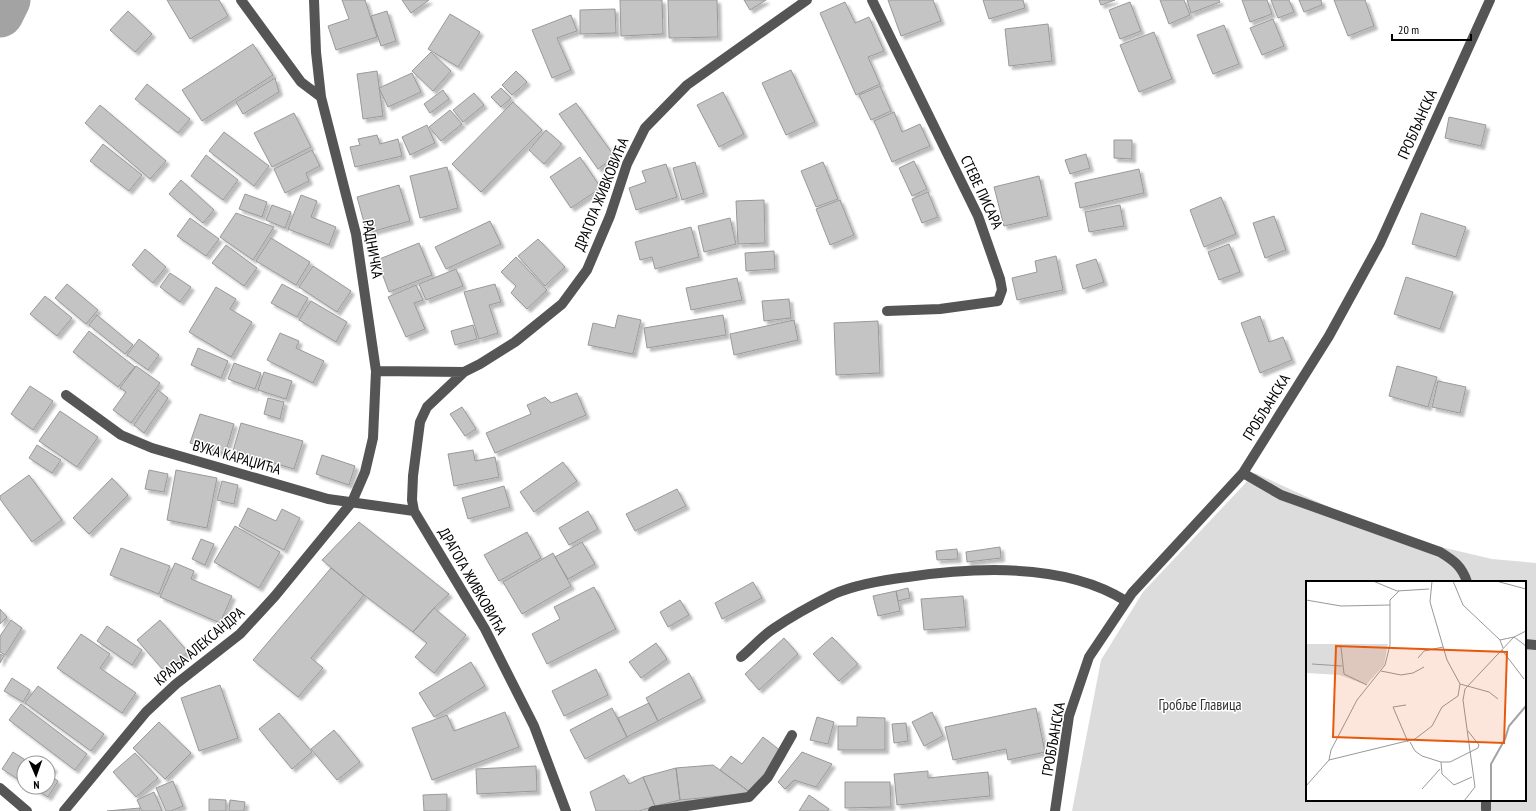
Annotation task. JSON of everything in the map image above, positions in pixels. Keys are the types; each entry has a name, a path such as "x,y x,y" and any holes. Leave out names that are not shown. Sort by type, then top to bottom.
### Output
{"street":[{"path":"241,0 301,82 321,97"},
{"name":"РАДНИЧКА","path":"314,0 316,52 321,97 356,234 376,371 373,438 365,472 352,502"},
{"name":"ДРАГОГА ЖИВКОВИЋА","path":"566,811 534,726 513,684 485,629 414,511 412,500 413,476 420,422 427,406 464,372 480,364 515,342 562,304 587,270 610,216 628,164 645,128 687,85 807,0"},
{"name":"СТЕВЕ ПИСАРА","path":"872,0 978,216 1000,279 1002,290 998,301 940,309 887,311"},
{"name":"ГРОБЉАНСКА","path":"1055,811 1069,716 1089,657 1132,593 1242,473 1329,336 1380,243 1490,0"},
{"name":"ДРАГОГА ЖИВКОВИЋА","path":"376,371 464,372"},
{"name":"ВУКА КАРАЏИЋА","path":"66,395 121,435 152,448 328,499 414,511"},
{"path":"1242,473 1281,495 1440,552 1457,563 1464,573 1467,581"},
{"name":"КРАЉА АЛЕКСАНДРА","path":"64,811 146,712 176,684 240,634 275,596 352,502"},
{"path":"742,657 773,629 835,594 876,581 970,570 1051,575 1081,581 1112,592 1126,601"},
{"path":"1526,644 1536,645"},
{"path":"653,811 749,797 768,777 792,735"},
{"path":"0,788 26,811"}],"green space":[{"name":"Гробље Главица","path":"1255,473 1390,535 1492,559 1536,563 1536,811 1072,811 1101,660 1143,592"}],"building":[{"path":"167,0 219,0 228,16 190,39"},
{"path":"342,0 365,0 377,37 336,50 328,26 349,19"},
{"path":"402,0 429,0 411,13"},
{"path":"620,0 662,0 663,34 621,36"},
{"path":"668,0 717,0 718,37 669,38"},
{"path":"744,0 766,0 750,10"},
{"path":"888,0 933,0 941,21 901,36"},
{"path":"983,0 1023,0 1025,8 989,19"},
{"path":"1099,0 1115,0 1101,5"},
{"path":"1160,0 1184,0 1190,15 1169,24"},
{"path":"1187,0 1219,0 1220,2 1191,13"},
{"path":"1242,0 1267,0 1272,14 1250,22"},
{"path":"1271,0 1289,0 1294,12 1278,18"},
{"path":"1299,0 1321,0 1322,5 1304,12"},
{"path":"1334,0 1365,0 1374,26 1348,36"},
{"path":"845,2 855,23 869,17 884,51 868,57 880,84 856,95 820,13"},
{"path":"1130,2 1141,31 1120,39 1109,10"},
{"path":"615,9 616,33 580,34 580,10"},
{"path":"128,11 152,34 135,52 110,30"},
{"path":"387,11 396,41 381,46 371,16"},
{"path":"450,14 480,32 458,67 428,49"},
{"path":"571,15 577,31 557,38 571,70 552,78 532,30"},
{"path":"1273,19 1284,46 1262,55 1250,28"},
{"path":"1048,24 1052,61 1009,66 1005,29"},
{"path":"1224,25 1239,64 1213,74 1197,35"},
{"path":"1154,32 1172,79 1139,92 1120,45"},
{"path":"253,44 273,75 202,121 182,90"},
{"path":"431,52 451,71 433,91 412,71"},
{"path":"791,70 815,122 786,135 762,83"},
{"path":"377,71 383,116 363,119 357,74"},
{"path":"516,71 527,82 512,95 502,85"},
{"path":"412,73 421,92 388,107 379,88"},
{"path":"275,78 279,92 243,114 236,102"},
{"path":"147,84 190,119 178,133 135,99"},
{"path":"880,86 891,111 871,120 859,95"},
{"path":"501,88 511,98 501,107 491,97"},
{"path":"443,90 449,99 430,113 424,104"},
{"path":"723,92 744,134 719,147 697,105"},
{"path":"474,93 484,105 463,122 453,110"},
{"path":"513,102 542,130 481,192 452,164"},
{"path":"576,103 615,157 598,169 559,114"},
{"path":"100,105 166,161 150,179 85,123"},
{"path":"450,110 462,124 441,141 429,127"},
{"path":"894,112 902,132 920,124 930,146 892,162 874,121"},
{"path":"294,113 311,147 272,167 254,133"},
{"path":"1449,117 1486,125 1481,146 1445,138"},
{"path":"427,125 435,143 410,155 402,137"},
{"path":"546,130 562,144 544,164 529,150"},
{"path":"224,132 269,166 254,186 209,151"},
{"path":"377,135 380,144 398,139 402,156 355,167 350,147 360,145 358,139"},
{"path":"1114,140 1132,140 1132,159 1114,158"},
{"path":"103,144 142,175 129,191 90,161"},
{"path":"312,150 320,166 306,173 309,181 285,193 274,169"},
{"path":"1086,154 1090,168 1070,174 1065,160"},
{"path":"206,155 238,180 223,200 191,176"},
{"path":"580,157 601,188 571,208 550,177"},
{"path":"914,161 927,189 912,196 899,168"},
{"path":"695,162 704,193 682,200 673,168"},
{"path":"823,162 838,199 816,207 801,171"},
{"path":"666,164 677,197 636,210 629,188 646,182 642,171"},
{"path":"447,167 458,208 420,218 410,176"},
{"path":"1139,169 1144,193 1080,208 1075,183"},
{"path":"1039,176 1048,216 1004,226 994,187"},
{"path":"181,180 214,210 203,223 169,194"},
{"path":"399,185 410,221 367,233 357,197"},
{"path":"928,192 938,217 922,223 912,199"},
{"path":"245,194 267,202 262,217 239,209"},
{"path":"301,195 317,201 311,217 336,227 329,245 288,229"},
{"path":"1221,197 1236,234 1204,247 1190,210"},
{"path":"764,200 765,243 738,244 736,201"},
{"path":"840,200 854,235 830,245 816,209"},
{"path":"272,205 291,212 285,228 266,220"},
{"path":"1120,205 1124,226 1089,232 1085,212"},
{"path":"236,213 274,227 253,260 220,237"},
{"path":"1421,213 1466,227 1456,257 1412,244"},
{"path":"1274,216 1286,250 1265,258 1253,223"},
{"path":"190,218 219,239 206,256 177,236"},
{"path":"730,218 736,244 704,252 698,226"},
{"path":"490,221 501,244 446,269 435,247"},
{"path":"691,227 699,257 655,269 652,257 640,260 635,242"},
{"path":"271,238 310,262 296,285 256,261"},
{"path":"538,239 565,267 545,286 518,256"},
{"path":"419,243 432,275 389,292 377,260"},
{"path":"1229,244 1240,272 1219,280 1208,252"},
{"path":"226,245 257,268 244,286 212,263"},
{"path":"145,249 166,267 153,283 132,265"},
{"path":"774,251 775,269 746,271 745,253"},
{"path":"1056,256 1063,290 1017,300 1012,278 1037,272 1035,261"},
{"path":"516,257 547,290 527,309 511,293 516,286 501,272"},
{"path":"1096,259 1104,282 1083,289 1076,265"},
{"path":"313,266 351,291 337,312 299,287"},
{"path":"456,269 463,286 426,300 419,284"},
{"path":"170,273 191,287 180,302 160,287"},
{"path":"1406,277 1453,292 1440,329 1394,314"},
{"path":"737,278 742,300 691,310 686,288"},
{"path":"67,284 98,310 86,324 55,298"},
{"path":"282,284 308,298 297,317 271,303"},
{"path":"495,284 501,302 489,305 498,333 479,339 464,292"},
{"path":"416,285 423,300 414,303 425,329 406,337 388,297"},
{"path":"216,287 236,299 230,309 252,322 231,357 189,332"},
{"path":"45,296 72,318 57,336 30,314"},
{"path":"789,299 791,318 764,321 762,301"},
{"path":"311,301 347,322 336,342 299,320"},
{"path":"97,315 133,345 125,354 89,325"},
{"path":"618,315 641,320 633,354 588,345 593,323 615,328"},
{"path":"723,315 726,335 647,348 644,328"},
{"path":"1260,316 1269,342 1283,337 1292,360 1260,373 1241,323"},
{"path":"794,320 798,340 734,355 730,334"},
{"path":"878,321 880,373 836,375 834,323"},
{"path":"473,325 477,339 455,345 451,331"},
{"path":"89,331 135,367 118,387 73,352"},
{"path":"280,333 299,341 296,348 324,361 313,383 267,360"},
{"path":"139,339 159,355 148,370 127,355"},
{"path":"198,348 228,361 221,378 191,365"},
{"path":"234,363 261,373 255,389 228,379"},
{"path":"136,366 160,383 131,423 113,410 126,392 120,388"},
{"path":"1397,366 1437,377 1428,407 1389,396"},
{"path":"264,372 292,381 286,399 258,390"},
{"path":"1438,381 1466,387 1460,413 1432,407"},
{"path":"30,386 53,401 33,430 11,414"},
{"path":"158,390 168,398 144,433 134,425"},
{"path":"577,393 586,415 495,453 486,433 531,414 527,405 545,397 551,403"},
{"path":"268,398 284,402 280,419 264,414"},
{"path":"462,407 476,429 465,436 450,414"},
{"path":"60,411 98,437 77,467 39,441"},
{"path":"200,414 234,424 225,454 190,443"},
{"path":"241,423 303,441 294,469 233,451"},
{"path":"37,445 61,460 52,473 29,458"},
{"path":"473,450 475,461 495,457 499,477 454,486 448,454"},
{"path":"322,455 355,466 349,485 316,474"},
{"path":"563,462 577,481 534,512 520,492"},
{"path":"149,470 168,474 164,492 145,489"},
{"path":"176,470 217,478 207,528 167,520"},
{"path":"29,475 62,520 32,542 0,499 0,496"},
{"path":"112,478 128,495 89,534 73,518"},
{"path":"222,481 238,485 234,504 217,500"},
{"path":"504,486 510,507 468,519 462,498"},
{"path":"677,489 686,506 635,531 626,514"},
{"path":"248,508 276,521 282,509 300,518 284,550 239,526"},
{"path":"588,511 598,529 569,545 559,528"},
{"path":"359,522 449,594 434,608 413,632 364,595 322,560"},
{"path":"235,526 280,552 259,588 214,562"},
{"path":"527,532 541,558 499,581 484,555"},
{"path":"201,539 214,544 205,565 192,559"},
{"path":"582,542 595,564 568,579 555,557"},
{"path":"1000,547 1001,558 967,562 966,552"},
{"path":"121,548 170,566 159,594 110,575"},
{"path":"957,549 958,559 937,560 936,551"},
{"path":"553,553 571,586 522,614 503,582"},
{"path":"175,563 194,571 191,579 232,596 220,623 160,597"},
{"path":"331,568 364,595 311,658 323,668 298,697 253,660"},
{"path":"753,582 762,598 722,619 715,603"},
{"path":"594,587 616,629 547,664 532,634 560,619 554,607"},
{"path":"908,588 910,598 898,601 896,591"},
{"path":"896,591 900,611 878,616 873,596"},
{"path":"963,596 966,627 924,630 921,599"},
{"path":"680,600 689,615 668,627 660,612"},
{"path":"434,608 466,635 434,673 415,657 427,643 413,632"},
{"path":"0,609 7,617 0,624"},
{"path":"11,620 22,628 5,655 0,652 0,636"},
{"path":"160,620 188,652 165,672 137,640"},
{"path":"107,626 142,650 132,665 97,641"},
{"path":"81,634 110,654 100,668 136,693 122,713 57,668"},
{"path":"832,637 858,664 839,681 813,654"},
{"path":"784,638 798,654 759,690 745,674"},
{"path":"656,643 667,659 641,678 629,662"},
{"path":"0,654 4,656 0,663"},
{"path":"471,662 485,686 434,717 419,693"},
{"path":"596,669 608,695 564,716 552,691"},
{"path":"689,673 702,698 658,721 646,698"},
{"path":"12,678 30,690 23,702 4,691"},
{"path":"220,685 238,738 199,751 181,698"},
{"path":"38,686 104,734 91,751 25,703"},
{"path":"649,703 658,721 627,737 618,718"},
{"path":"21,704 87,754 75,770 9,720"},
{"path":"612,708 627,737 585,759 570,730"},
{"path":"1036,708 1045,752 1008,760 1006,749 953,760 945,727"},
{"path":"505,712 519,747 432,780 412,728 447,715 454,731"},
{"path":"932,712 943,736 924,746 912,722"},
{"path":"279,713 312,752 292,769 259,729"},
{"path":"817,717 834,722 828,744 810,740"},
{"path":"857,717 885,718 885,750 838,750 838,726 857,726"},
{"path":"159,722 191,753 165,779 133,748"},
{"path":"906,723 908,741 894,743 892,724"},
{"path":"334,730 360,762 337,780 311,749"},
{"path":"763,737 782,752 751,793 720,770 731,756 742,764"},
{"path":"13,752 18,755 16,755 16,778 2,769"},
{"path":"802,752 832,764 816,787 794,780 785,789 778,782"},
{"path":"135,753 158,778 136,797 113,772"},
{"path":"713,765 751,793 680,800 676,768"},
{"path":"536,766 537,791 477,794 476,769"},
{"path":"676,768 680,800 655,806 643,777"},
{"path":"928,771 928,778 988,772 990,796 897,805 894,774"},
{"path":"624,775 629,784 643,777 655,806 639,811 596,811 590,792"},
{"path":"173,781 183,806 171,811 166,811 156,788"},
{"path":"845,782 890,782 891,807 845,808"},
{"path":"154,792 162,811 142,811 137,800"},
{"path":"447,794 447,811 424,811 423,795"},
{"path":"809,795 829,809 827,811 799,811"},
{"path":"209,799 226,800 226,811 209,811"},
{"path":"230,800 245,802 244,811 229,811"},
{"path":"140,808 140,811 107,811"}],"waterway":[{"path":"0,14 7,0"}]}
